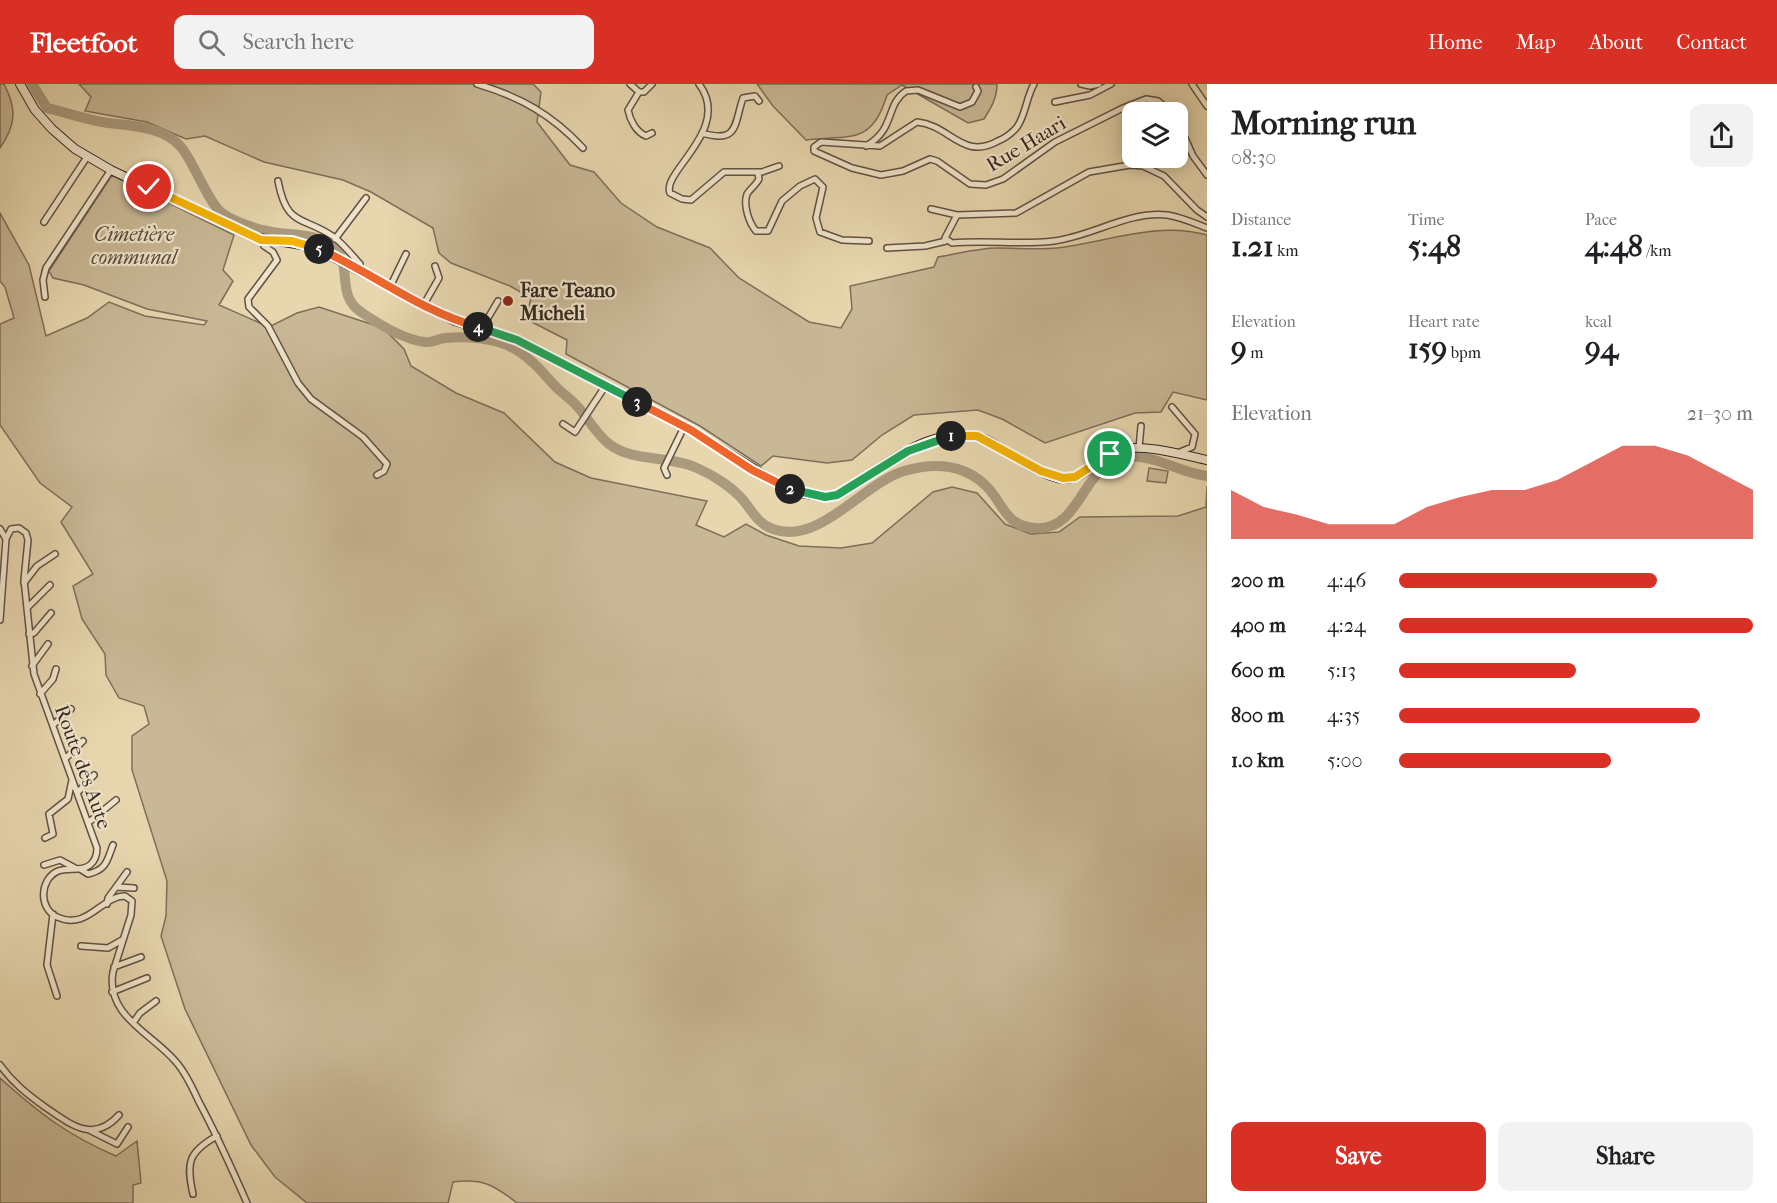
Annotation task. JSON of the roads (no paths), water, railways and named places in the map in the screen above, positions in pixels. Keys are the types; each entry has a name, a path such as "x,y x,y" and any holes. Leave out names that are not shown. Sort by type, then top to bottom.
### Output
{"street":[{"path":"20,84 46,124 87,156 111,170 262,241 292,241 329,254 455,321 517,340 684,427 780,485 801,493 825,497 849,489 916,447 951,436 977,436 1041,471 1063,478 1075,477 1121,450 1138,448 1207,460"},
{"path":"477,84 519,100 555,119 584,148"},
{"path":"630,84 639,92"},
{"path":"652,84 644,92 639,92 629,105 629,116 642,134 646,136 652,133"},
{"path":"699,84 704,92 707,121 702,133 669,185 672,195 691,200 724,172 758,173 779,166"},
{"name":"Rue Haari","path":"1034,84 1017,127 987,147 969,147 931,125 917,122 888,142 871,147 821,142 814,147 814,151 852,168 881,175 903,171 930,159 937,161 970,184 986,185 1003,179 1054,142 1122,108"},
{"path":"1081,84 1090,86 1099,84"},
{"path":"1055,102 1090,95 1111,84"},
{"path":"1192,84 1207,106"},
{"path":"866,146 882,135 896,101 906,91 918,90 960,107 972,102 977,96 976,87"},
{"path":"702,133 722,137 730,133 736,126 742,98 755,96 759,101"},
{"name":"Rue Haari","path":"1134,102 1159,102"},
{"path":"1188,145 1207,175"},
{"path":"44,222 87,156"},
{"path":"931,209 957,215 1016,213 1089,172 1130,165 1151,169 1164,176 1207,217"},
{"path":"45,297 43,280 46,268 111,170"},
{"path":"758,173 759,179 748,192 746,201 750,220 756,231 768,231 783,201 800,186 815,179 823,187 816,218 821,233 842,240 869,241"},
{"path":"278,182 286,208 297,221 318,228 335,238 360,264 359,271"},
{"path":"335,238 366,198"},
{"path":"946,241 947,233 957,215"},
{"path":"887,248 925,246 946,241 1054,241 1084,234 1127,219 1154,215 1176,217 1207,228"},
{"path":"262,241 264,246 273,252 277,260 248,299 249,307 268,326 298,383 311,399 363,436 387,464 384,471 377,475"},
{"path":"390,287 406,254"},
{"path":"423,306 439,278 435,266"},
{"path":"482,328 498,301"},
{"path":"563,424 575,432 606,385"},
{"path":"1173,407 1193,430 1196,438 1192,447 1176,454"},
{"path":"1138,448 1141,426"},
{"path":"667,474 664,468 684,427"},
{"name":"Route des Aute","path":"6,539 9,532 15,528 24,530 27,536 24,583 32,666 40,694 89,822 97,854 92,863 78,869"},
{"path":"0,529 6,539 0,620"},
{"path":"24,583 37,566 55,554"},
{"path":"27,608 50,585"},
{"path":"29,634 34,633 51,613"},
{"path":"32,666 48,644"},
{"path":"40,694 53,679 56,669"},
{"path":"53,725 70,709"},
{"path":"65,759 83,741"},
{"path":"78,792 94,775"},
{"path":"45,838 53,834 49,814 68,799 72,779"},
{"path":"89,822 116,800"},
{"path":"44,865 60,860 88,874 100,870 109,861 113,845"},
{"path":"57,996 47,965 52,914 43,897 45,883 55,872 78,869"},
{"path":"107,904 107,899 127,872"},
{"path":"117,887 134,888"},
{"path":"52,914 63,919 77,919 99,911 121,896 129,897 132,902 114,967 112,992 123,1012 133,1023 176,1062 217,1136 247,1203"},
{"path":"81,946 108,948 123,939"},
{"path":"114,967 141,957"},
{"path":"112,992 147,978"},
{"path":"133,1023 140,1013 156,1001"},
{"path":"0,1065 25,1092 71,1126 88,1130 117,1144 128,1127"},
{"path":"88,1130 104,1128 119,1115"},
{"path":"193,1194 190,1161 192,1154 217,1136"}],"waterway":[{"path":"32,84 47,108 95,121 155,130 165,134 186,154 217,208 232,219 263,230 313,237 329,244 341,256 346,289 353,305 375,321 400,335 417,341 428,342 463,337 499,342 515,349 575,403 600,436 609,444 629,454 675,461 703,471 733,490 760,521 773,529 790,532 807,529 824,522 888,478 904,471 925,467 946,467 966,472 990,490 1016,523 1035,528 1050,526 1062,520 1099,472 1111,462 1125,457 1156,460 1207,476"}],"place":[{"name":"Fare Teano Micheli","path":"508,301"}],"park label":[{"name":"Cimetière communal","path":"134,246"}]}
